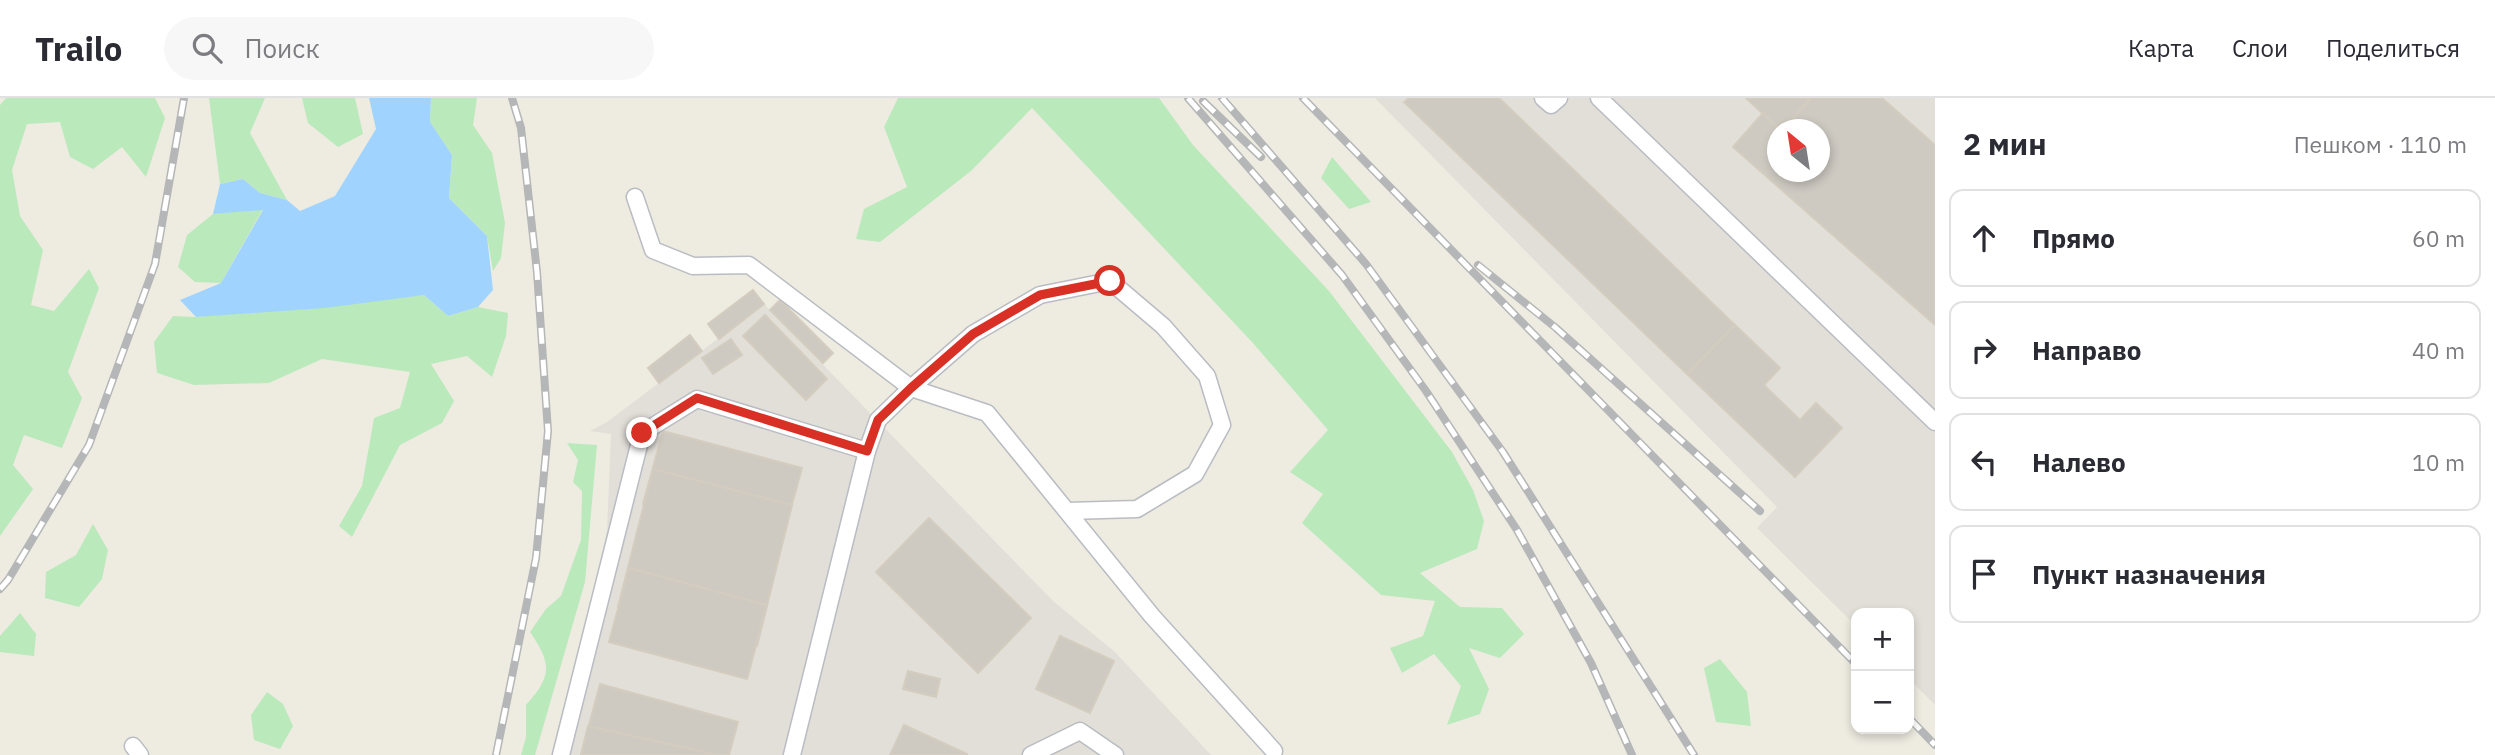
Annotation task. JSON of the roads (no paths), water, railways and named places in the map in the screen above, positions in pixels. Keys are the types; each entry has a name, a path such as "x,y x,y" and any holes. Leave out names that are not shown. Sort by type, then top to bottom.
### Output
{"lane":[{"path":"1544,98 1551,105 1559,98"},
{"path":"1599,98 1935,422"},
{"path":"635,197 653,250 693,266 749,265 911,388 987,412 1152,616 1274,751"},
{"path":"792,755 867,451 878,420 973,334 1040,295 1110,281 1163,326 1207,376 1222,425 1195,474 1137,509 1068,511"},
{"path":"562,755 642,433 697,398 867,451"},
{"path":"1031,755 1080,731 1115,755"}],"water":[{"path":"369,98 431,98 430,122 452,155 449,198 487,236 493,290 478,307 448,316 424,295 325,308 196,317 180,300 221,283 263,210 213,214 220,184 243,179 260,193 287,200 300,211 335,196 376,129"}],"railway":[{"path":"0,589 89,445 155,264 184,98"},
{"path":"496,755 536,558 548,431 537,272 521,128 512,98"},
{"path":"1188,98 1342,275 1426,391 1517,530 1591,663 1632,755"},
{"path":"1222,98 1366,264 1503,452 1694,755"},
{"path":"1303,98 1851,659"},
{"path":"1203,101 1261,157"},
{"path":"1478,265 1556,328 1760,511"},
{"path":"1914,723 1935,745"}]}
